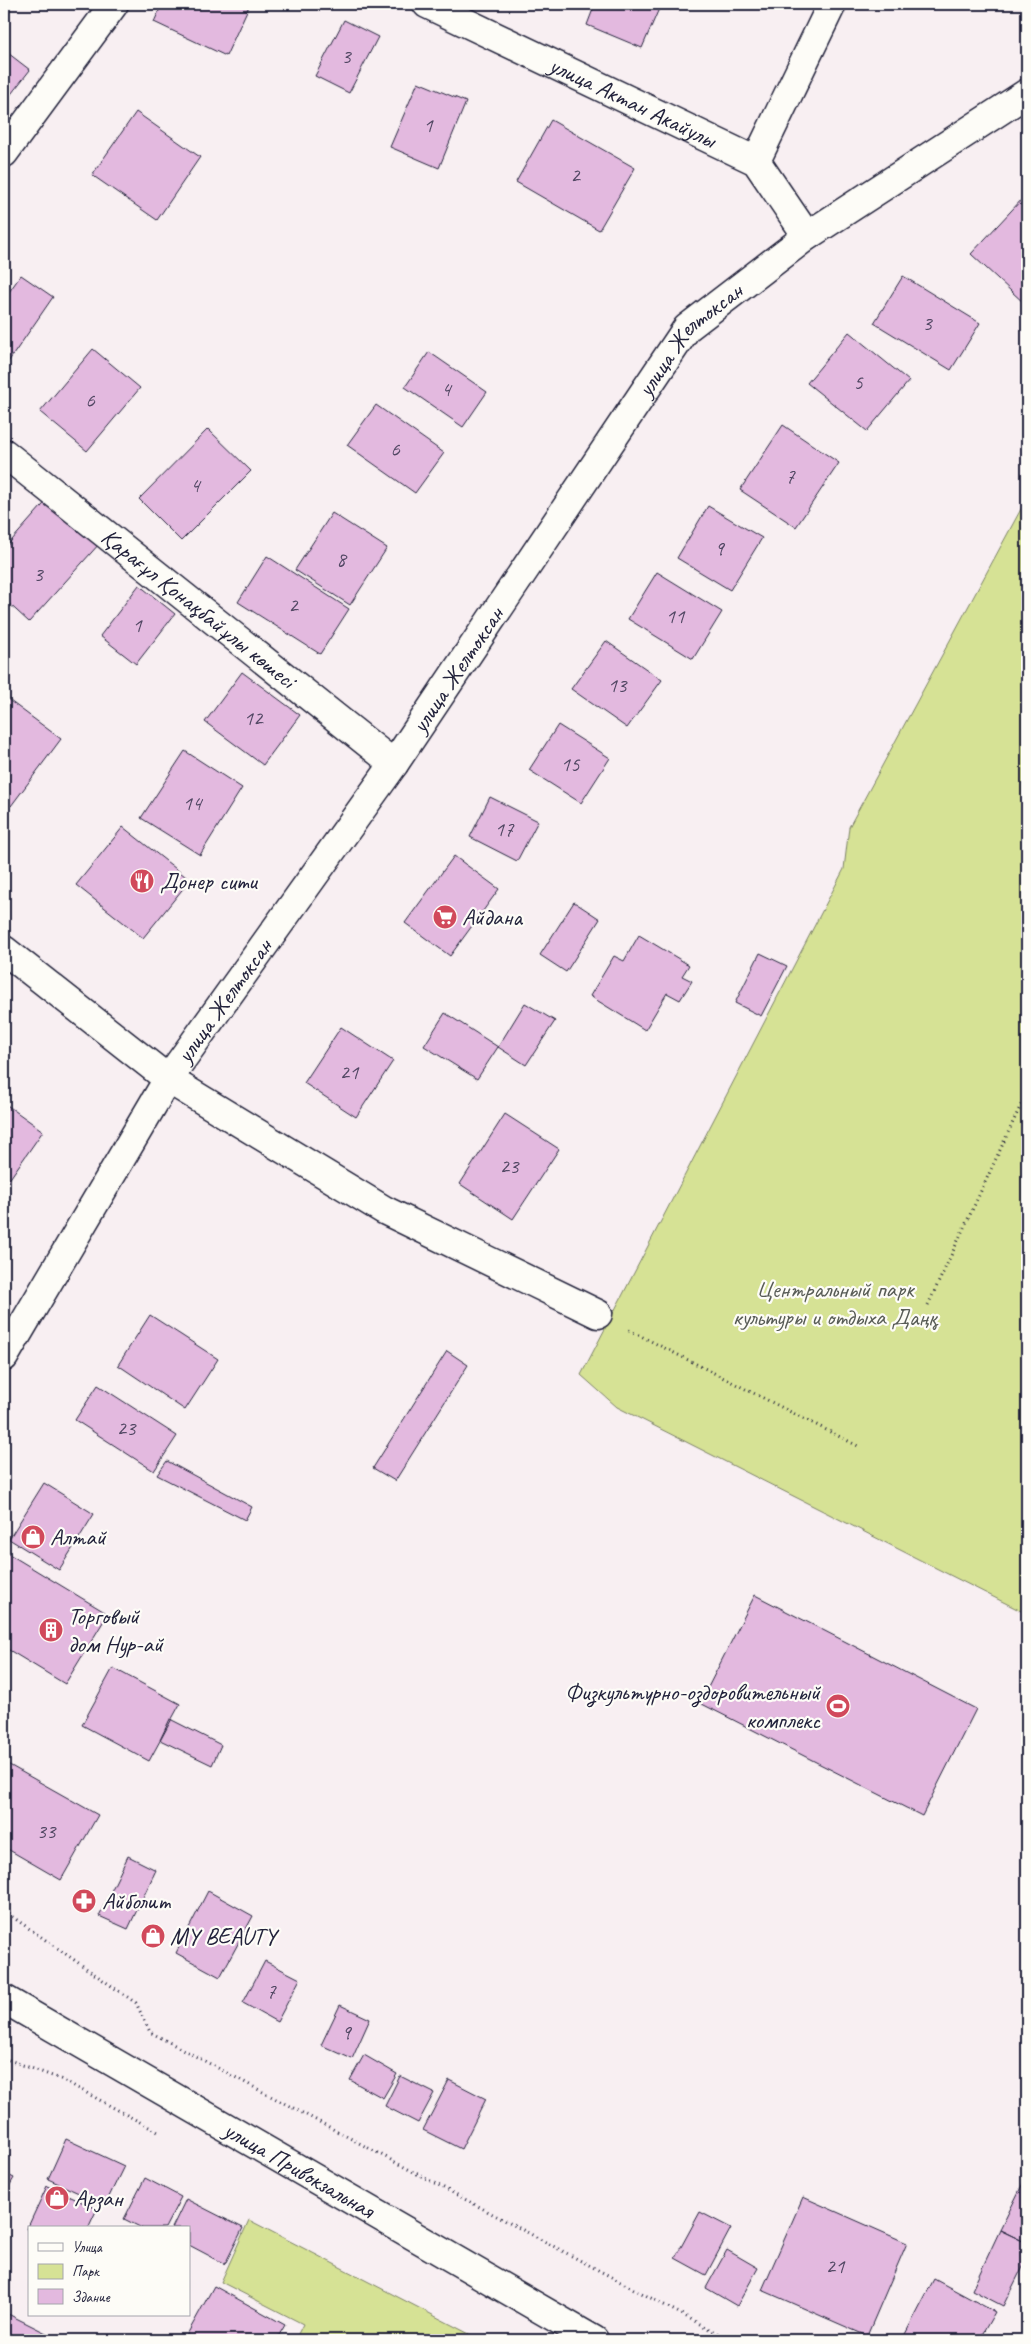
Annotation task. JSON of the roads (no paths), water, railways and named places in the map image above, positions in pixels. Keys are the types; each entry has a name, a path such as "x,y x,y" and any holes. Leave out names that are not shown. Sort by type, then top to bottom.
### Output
{"street":[{"path":"4,152 114,4"},
{"name":"улица Актан Акайулы","path":"427,4 756,161"},
{"path":"807,236 756,161 832,4"},
{"name":"улица Желтоксан","path":"4,1358 168,1078 394,764 687,328 807,236 1027,92"},
{"name":"Қарағұл Қонақбайұлы көшесі","path":"4,453 394,764"},
{"path":"4,950 168,1078 384,1210 598,1314"},
{"name":"улица Привокзальная","path":"4,1999 594,2340"}],"place":[{"name":"Донер сити","path":"142,881"},
{"name":"Айдана","path":"445,917"},
{"name":"Алтай","path":"33,1537"},
{"name":"Торговый дом Нур-ай","path":"51,1630"},
{"name":"Физкультурно-оздоровительный комплекс","path":"838,1706"},
{"name":"Айболит","path":"84,1901"},
{"name":"MY BEAUTY","path":"153,1936"},
{"name":"Арзан","path":"57,2198"}],"park label":[{"name":"Центральный парк культуры и отдыха Даңқ","path":"835,1303"}]}
